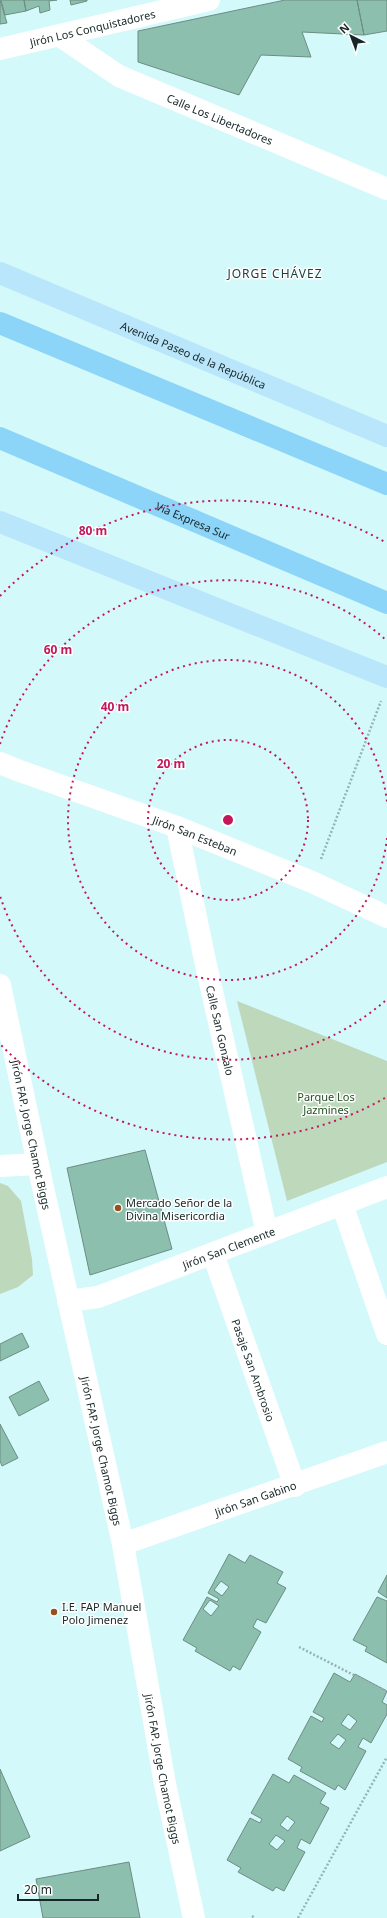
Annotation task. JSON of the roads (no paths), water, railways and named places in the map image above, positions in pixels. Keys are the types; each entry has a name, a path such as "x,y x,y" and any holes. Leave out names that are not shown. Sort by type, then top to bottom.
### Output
{"highway":[{"path":"0,323 387,484"},
{"name":"Via Expresa Sur","path":"0,438 387,603"}],"main road":[{"name":"Avenida Paseo de la República","path":"0,273 387,436"},
{"path":"0,522 387,677"}],"street":[{"name":"Jirón Los Conquistadores","path":"0,49 209,0"},
{"name":"Calle Los Libertadores","path":"60,36 119,76 387,189"},
{"name":"Jirón San Esteban","path":"0,763 177,827 312,882 387,917"},
{"name":"Calle San Gonzalo","path":"177,827 206,965 267,1233"},
{"name":"Jirón FAP. Jorge Chamot Biggs","path":"0,985 68,1301 123,1544 165,1784 194,1918"},
{"path":"0,1166 38,1164"},
{"name":"Jirón San Clemente","path":"68,1301 98,1297 387,1187"},
{"path":"342,1204 387,1334"},
{"name":"Pasaje San Ambrosio","path":"212,1254 295,1486"},
{"name":"Jirón San Gabino","path":"123,1544 295,1486 387,1452"}],"place":[{"name":"Mercado Señor de la Divina Misericordia","path":"118,1208"},
{"name":"I.E. FAP Manuel Polo Jimenez","path":"54,1612"}],"district":[{"name":"JORGE CHÁVEZ","path":"275,273"}],"park label":[{"name":"Parque Los Jazmines","path":"326,1102"}]}
